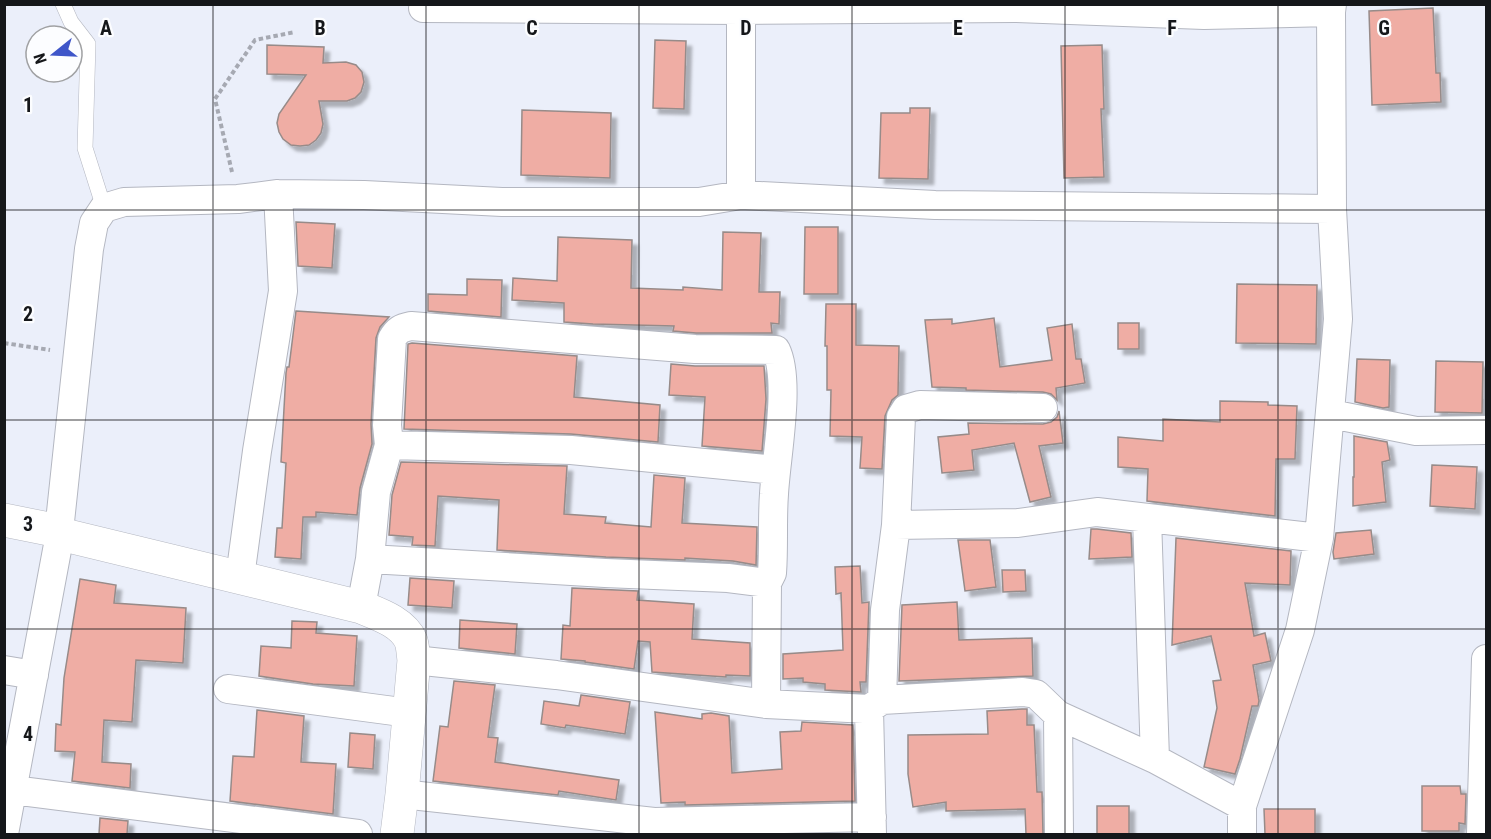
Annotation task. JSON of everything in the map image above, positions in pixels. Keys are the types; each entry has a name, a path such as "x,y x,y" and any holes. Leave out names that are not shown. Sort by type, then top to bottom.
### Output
{"main road":[{"path":"4,520 361,607 399,625 411,640 414,660 397,834"}],"street":[{"path":"423,8 1015,9 1204,15 1332,8 1332,209 1338,319 1320,538 1300,630 1242,806 1242,834"},
{"path":"741,10 741,195"},
{"path":"4,834 59,533 89,249 94,223 105,208 124,202 238,199 278,194 502,202 699,202 741,195 936,206 1332,209"},
{"path":"240,578 257,451 283,291 278,194"},
{"path":"361,607 370,559 376,492 388,445 392,339 396,331 402,327 695,350 776,350 781,360 783,374 774,497 772,573 767,583 766,704"},
{"path":"402,794 654,822 872,826 875,704 896,525 902,417 906,409 920,405 1043,408"},
{"path":"1331,414 1416,431 1486,430"},
{"path":"388,445 571,450 776,470"},
{"path":"896,525 1018,523 1097,512 1320,538"},
{"path":"1147,518 1155,759"},
{"path":"370,559 728,578 767,583"},
{"path":"1481,834 1486,659"},
{"path":"414,660 556,675 766,704 875,704 1023,692 1036,694 1058,715 1155,759 1242,806"},
{"path":"4,670 34,675"},
{"path":"228,689 409,713"},
{"path":"1058,715 1059,834"},
{"path":"13,790 358,834"}],"lane":[{"path":"63,4 71,22 88,45 85,148 105,208"}],"path":[{"path":"238,199 215,99 255,40 295,32"},
{"path":"4,343 78,355"}],"building":[{"path":"1433,8 1436,73 1440,73 1441,102 1372,105 1369,11"},
{"path":"655,40 686,41 684,109 653,108"},
{"path":"267,45 324,47 323,63 346,62 356,65 362,72 364,82 361,92 355,98 347,101 319,101 323,124 321,133 309,145 291,145 283,139 277,123 279,114 306,75 267,74"},
{"path":"1102,45 1104,109 1101,109 1104,177 1064,178 1061,46"},
{"path":"910,108 930,108 928,179 879,178 881,113 910,113"},
{"path":"522,110 611,113 610,178 521,175"},
{"path":"296,222 335,224 332,268 298,266"},
{"path":"805,227 838,227 838,294 804,294"},
{"path":"723,232 761,233 759,292 780,292 779,324 771,323 772,333 696,333 673,331 674,326 564,322 564,303 512,300 513,278 557,281 558,237 632,240 631,288 683,290 683,287 722,290"},
{"path":"467,279 502,280 501,317 428,311 428,294 467,295"},
{"path":"1237,284 1317,285 1316,344 1236,343"},
{"path":"826,304 856,304 856,345 899,346 898,395 892,400 885,416 882,469 860,468 862,437 830,436 831,390 827,390"},
{"path":"296,311 389,317 380,327 376,338 372,444 360,488 357,515 316,512 316,517 303,517 301,559 275,557 277,528 282,528 286,463 281,462 286,373 289,367"},
{"path":"994,318 1000,367 1052,360 1047,328 1072,324 1076,359 1081,359 1085,383 1056,388 1057,400 1051,394 1043,392 932,387 925,320 952,319 952,324"},
{"path":"1118,323 1139,323 1139,349 1118,349"},
{"path":"408,344 577,356 574,397 660,405 658,442 571,434 404,429"},
{"path":"1357,359 1390,360 1389,407 1383,408 1355,402"},
{"path":"1436,361 1483,362 1482,413 1435,412"},
{"path":"671,364 764,366 766,399 762,451 702,446 705,397 669,395"},
{"path":"1220,401 1268,402 1268,405 1297,406 1295,459 1276,459 1275,516 1147,501 1148,469 1118,467 1118,437 1163,441 1163,419 1220,422"},
{"path":"1059,411 1063,443 1039,446 1051,497 1030,502 1014,443 972,450 974,470 942,473 938,437 969,434 968,423 1043,424 1051,422 1057,417"},
{"path":"1354,436 1387,442 1390,460 1382,462 1386,502 1353,506"},
{"path":"401,462 567,466 564,514 606,517 605,523 651,527 654,475 685,478 682,523 757,527 756,565 685,558 685,560 606,557 497,550 499,500 438,496 435,546 412,545 413,537 389,535 392,495"},
{"path":"1432,465 1477,467 1475,509 1430,506"},
{"path":"1091,529 1131,533 1132,557 1089,559"},
{"path":"1371,530 1374,554 1334,559 1336,533"},
{"path":"1176,538 1291,551 1290,585 1245,583 1254,636 1265,633 1271,661 1253,665 1259,701 1258,706 1252,706 1235,774 1204,767 1217,708 1213,681 1221,680 1211,636 1172,645"},
{"path":"958,540 990,540 996,587 965,591"},
{"path":"860,566 862,603 869,602 866,682 860,682 861,692 825,690 825,684 803,682 803,678 783,679 783,654 843,650 841,593 836,594 835,567"},
{"path":"1002,570 1025,570 1026,591 1003,592"},
{"path":"410,578 454,581 452,608 408,605"},
{"path":"80,579 116,585 114,603 186,608 183,663 136,660 132,722 104,720 102,762 131,764 130,788 72,781 75,752 55,751 56,724 61,725 64,678"},
{"path":"572,588 638,591 637,600 694,604 692,639 750,643 750,676 726,675 726,677 652,672 650,642 638,641 634,669 561,659 563,625 570,626"},
{"path":"957,602 959,640 1032,638 1033,676 899,681 902,605"},
{"path":"460,620 517,624 515,654 459,648"},
{"path":"292,621 317,622 316,633 357,636 354,686 313,684 259,676 261,646 291,648"},
{"path":"454,681 495,685 488,737 498,738 495,762 619,780 616,800 559,791 558,795 433,781 440,726 448,727"},
{"path":"581,695 630,702 625,734 566,725 565,728 541,724 544,701 579,706"},
{"path":"1027,709 1027,725 1034,725 1037,792 1042,792 1043,834 1026,834 1025,809 946,811 946,802 913,807 908,774 908,735 988,734 987,711"},
{"path":"257,710 304,716 301,762 336,764 333,814 230,801 233,756 254,757"},
{"path":"655,712 702,719 702,714 711,713 729,716 732,773 782,769 780,732 801,731 802,722 853,725 855,801 685,805 685,802 661,803"},
{"path":"350,733 375,735 373,769 348,767"},
{"path":"1422,786 1460,786 1461,794 1466,794 1465,824 1459,823 1459,831 1422,831"},
{"path":"1097,806 1129,806 1129,834 1097,834"},
{"path":"1264,809 1315,809 1315,834 1265,834"},
{"path":"100,818 128,821 127,834 99,834"}]}
